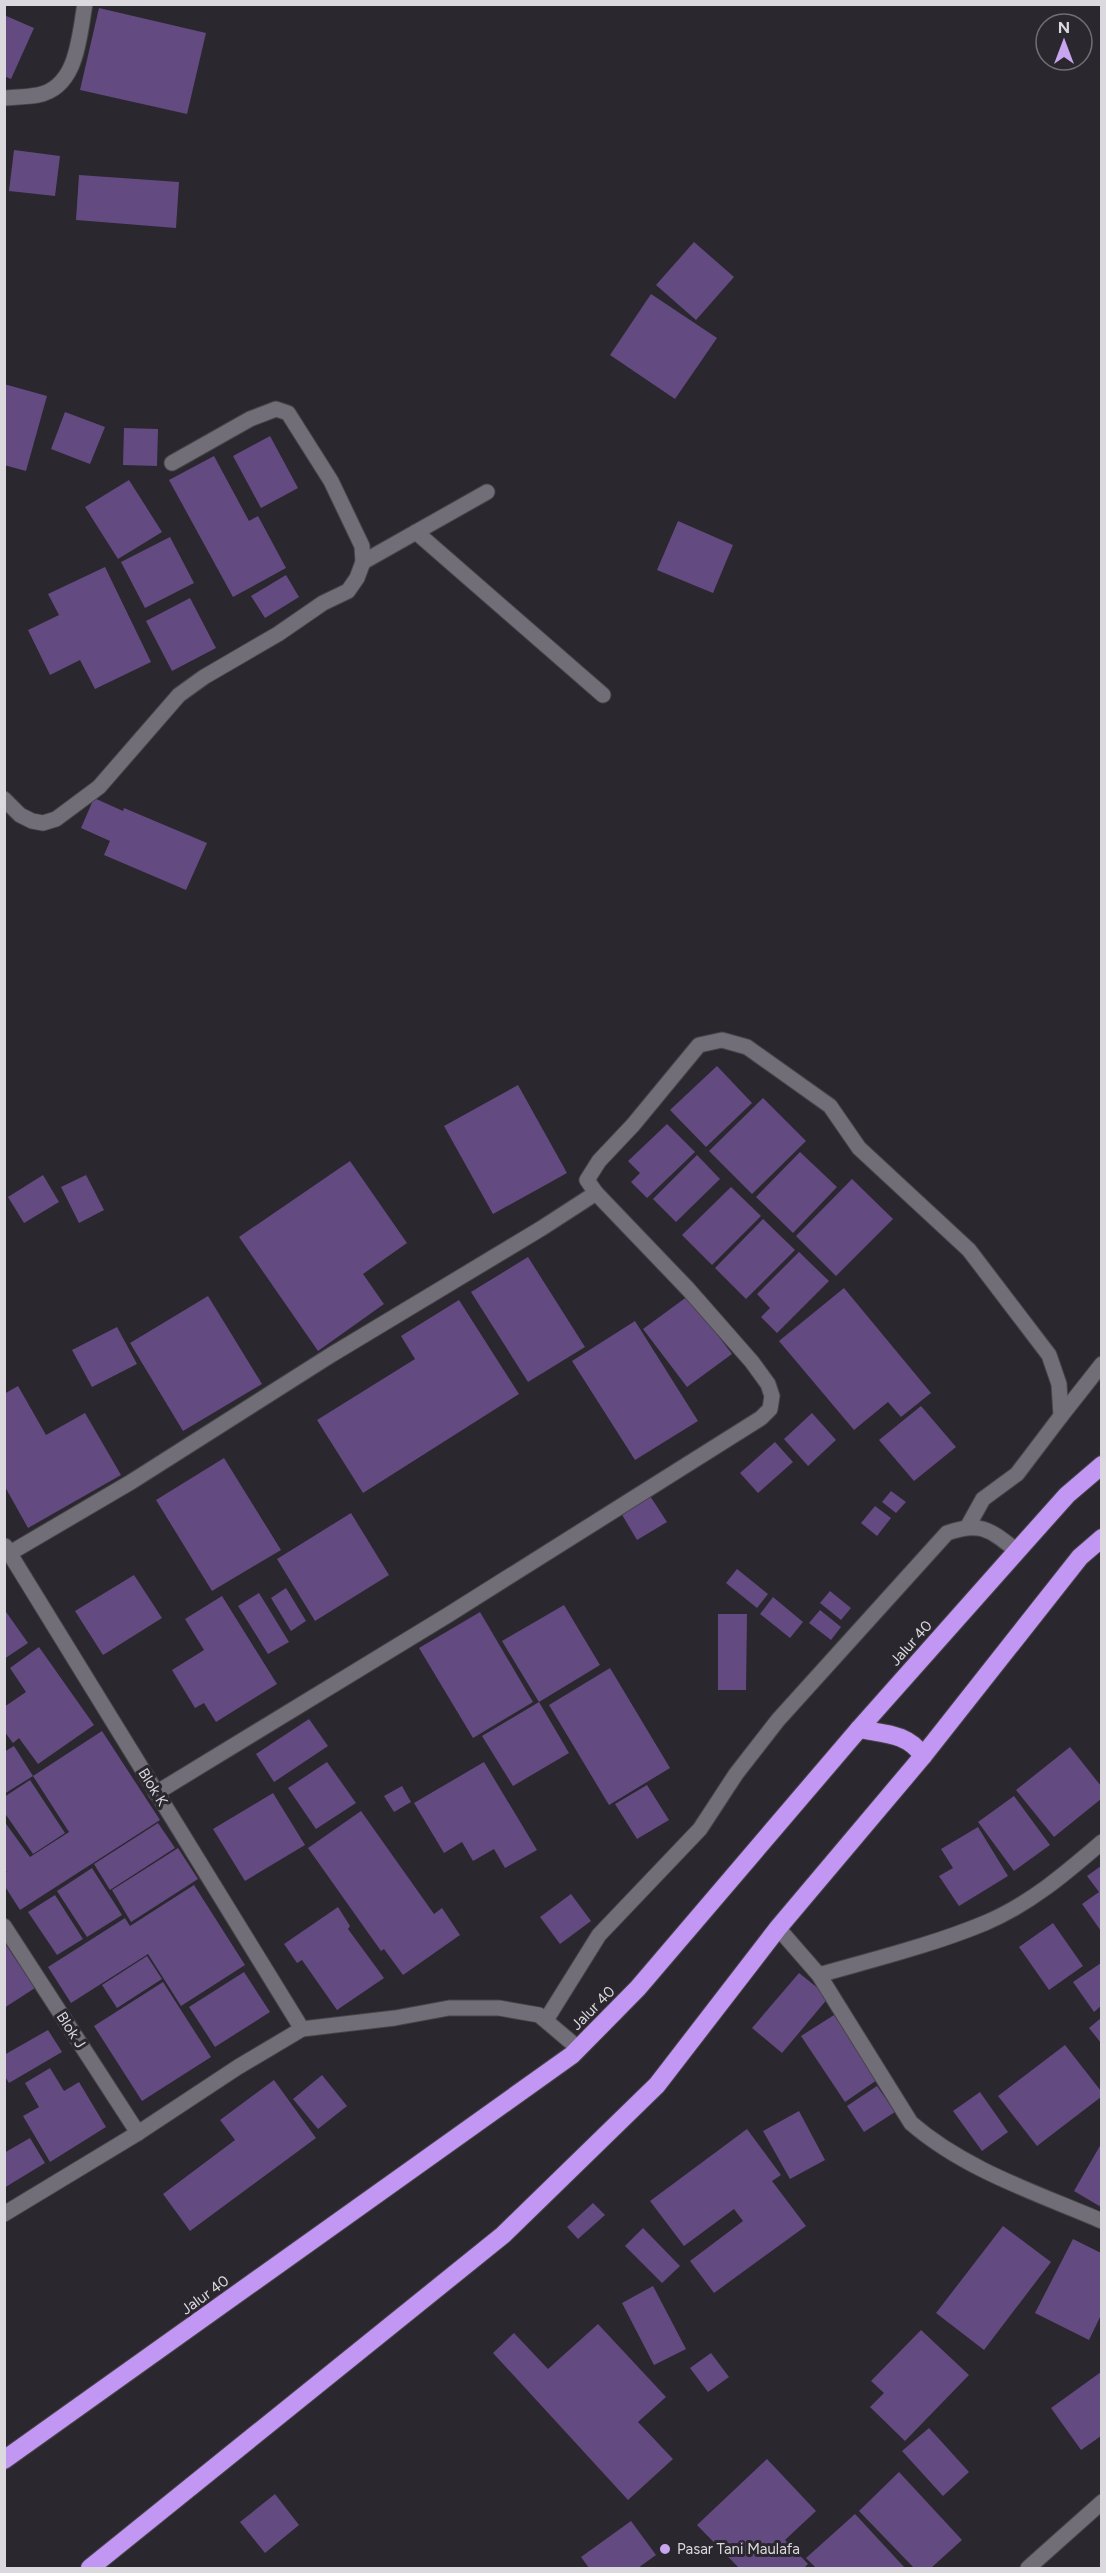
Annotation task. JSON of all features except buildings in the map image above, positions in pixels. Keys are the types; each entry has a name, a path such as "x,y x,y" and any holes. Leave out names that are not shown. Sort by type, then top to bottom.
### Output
{"highway":[{"name":"Jalur 40","path":"4,2460 572,2055 638,1988 859,1729 1067,1495 1101,1465"},
{"path":"90,2568 503,2235 657,2085 778,1928 923,1756 1080,1557 1101,1538"},
{"path":"859,1729 907,1739 916,1745 923,1756"}],"street":[{"path":"4,98 39,95 56,87 72,67 85,4"},
{"path":"4,799 20,816 32,821 43,823 56,819 99,787 179,695 204,676 278,634 324,603 348,591 357,578 363,562 362,546 331,481 288,413 276,409 250,419 172,463"},
{"path":"363,562 487,492"},
{"path":"416,532 603,695"},
{"path":"156,1793 448,1615 761,1418 770,1409 772,1396 768,1384 752,1362 688,1289 596,1193 587,1180 599,1161 633,1125 699,1045 722,1040 747,1047 830,1106 859,1148 969,1250 1049,1355 1059,1384 1061,1416"},
{"path":"7,1549 131,1482 331,1355 596,1193"},
{"path":"968,1526 983,1498 1017,1474 1101,1364"},
{"path":"546,2020 599,1935 700,1829 736,1774 778,1720 947,1533 968,1526 992,1532 1017,1551"},
{"name":"Blok K","path":"7,1549 302,2029"},
{"path":"819,1975 921,1946 986,1923 1056,1882 1101,1842"},
{"name":"Blok J","path":"4,1926 138,2133"},
{"path":"778,1928 819,1975 911,2123 932,2141 958,2158 1101,2221"},
{"path":"4,2214 138,2133 238,2067 302,2029 394,2018 449,2008 499,2008 539,2015 578,2048"},
{"path":"1028,2568 1101,2502"}],"place":[{"name":"Pasar Tani Maulafa","path":"665,2549"}]}
